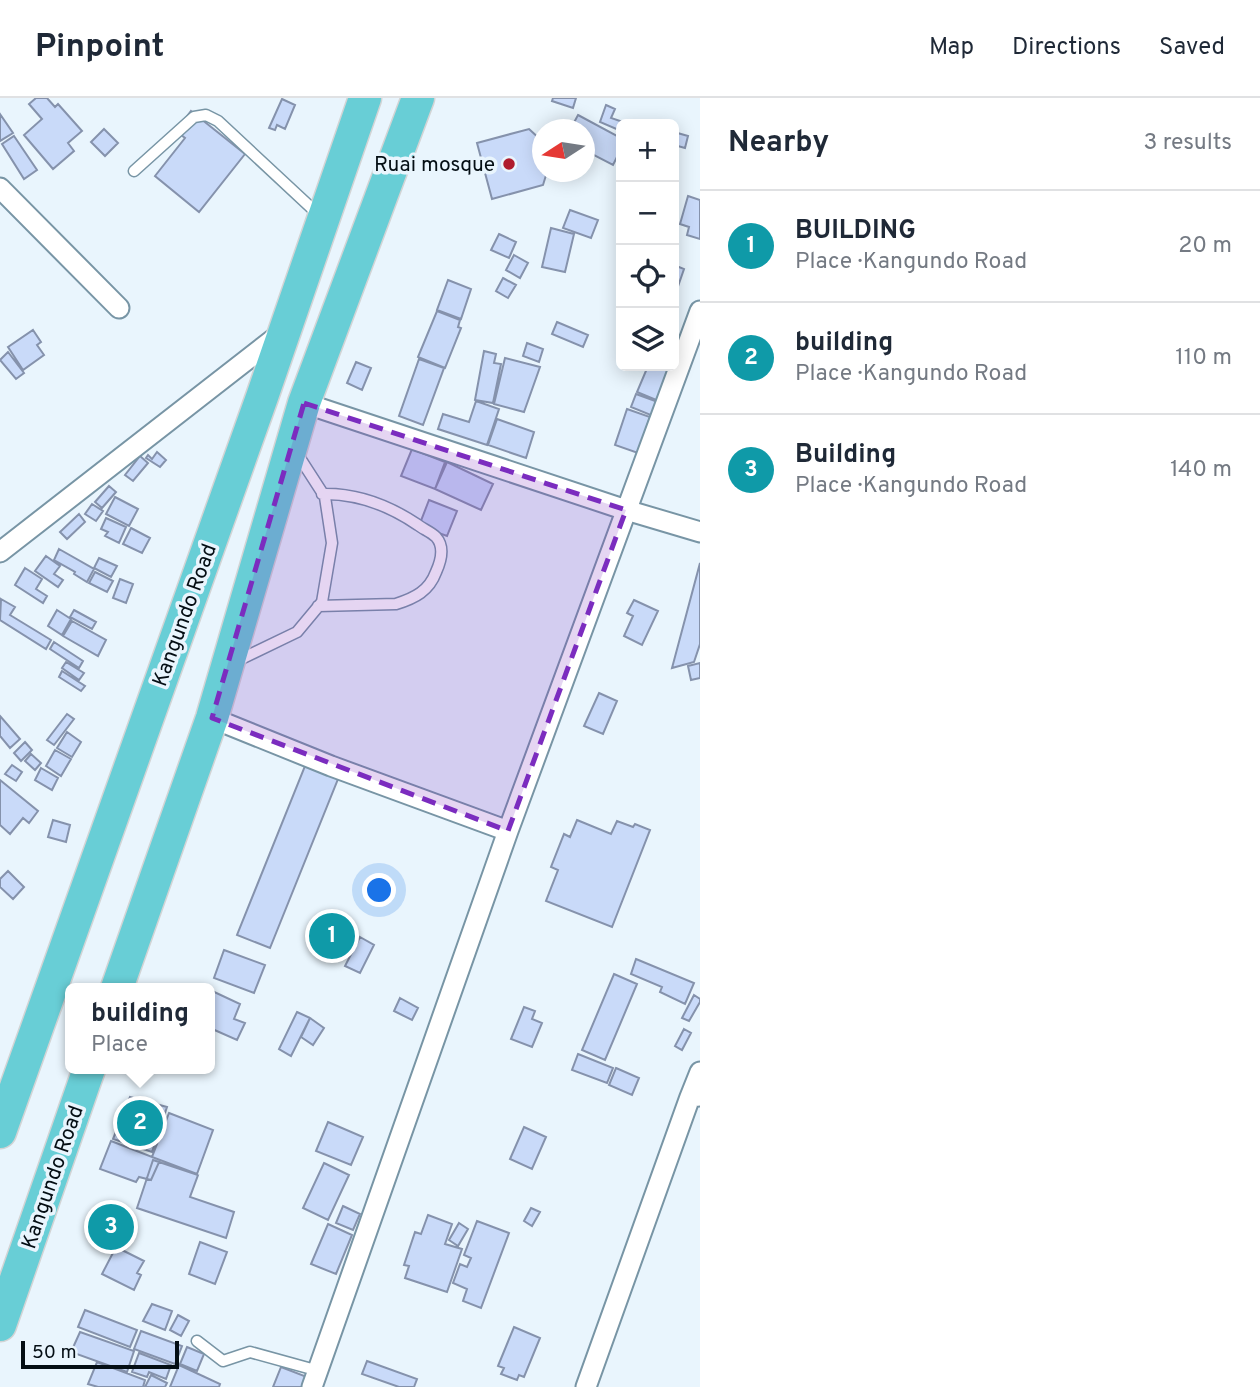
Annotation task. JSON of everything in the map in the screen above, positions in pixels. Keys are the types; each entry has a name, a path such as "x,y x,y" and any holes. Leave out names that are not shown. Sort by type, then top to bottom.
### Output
{"highway":[{"name":"Kangundo Road","path":"0,1132 286,329 365,98"},
{"path":"119,983 212,718 304,403 418,98"},
{"name":"Kangundo Road","path":"0,1325 87,1074"}],"street":[{"path":"0,188 119,307"},
{"path":"316,1379 508,831 700,311"},
{"path":"0,552 286,329"},
{"path":"304,403 700,533"},
{"path":"212,718 331,766 508,831"},
{"path":"586,1387 695,1096 700,1072"}],"lane":[{"path":"134,172 194,117 206,115 218,121 323,219"},
{"path":"227,665 297,632 321,602 332,543 322,494 292,445"},
{"path":"318,606 396,604 407,601 423,593 433,581 442,556 437,538 381,504 335,494 322,494"},
{"path":"197,1341 223,1361 250,1352 316,1379"}],"highlighted area":[{"path":"304,403 626,510 508,831 212,718"}],"building":[{"path":"36,98 47,98 55,107 58,104 82,131 68,143 74,151 53,169 24,135 42,119 29,104"},
{"path":"553,98 576,98 573,108 552,101"},
{"path":"282,99 295,105 285,129 277,125 275,130 269,128"},
{"path":"606,105 615,109 611,118 616,120 616,129 600,122"},
{"path":"191,111 245,154 199,212 155,176 185,138 176,131"},
{"path":"0,114 13,133 0,141"},
{"path":"595,124 616,135 616,159 613,165 595,156"},
{"path":"104,129 118,143 105,156 91,142"},
{"path":"529,129 532,132 532,182 544,182 543,185 492,199 477,143"},
{"path":"679,133 688,136 685,148 679,146"},
{"path":"14,136 37,170 24,179 2,144"},
{"path":"688,196 700,200 700,239 687,235 689,227 680,224"},
{"path":"570,210 598,220 591,238 563,228"},
{"path":"551,228 574,234 565,272 542,267"},
{"path":"499,234 516,242 509,258 491,250"},
{"path":"514,255 528,263 520,278 506,270"},
{"path":"679,267 684,269 679,284"},
{"path":"503,278 516,285 508,298 496,291"},
{"path":"448,280 471,289 461,319 437,310"},
{"path":"437,311 460,320 458,327 461,328 445,368 418,357"},
{"path":"557,322 588,335 583,347 552,334"},
{"path":"33,330 41,342 37,345 44,355 23,370 8,347"},
{"path":"527,343 543,349 539,362 523,356"},
{"path":"484,351 496,354 494,363 501,364 493,403 475,400"},
{"path":"8,352 24,373 16,379 0,360"},
{"path":"505,358 540,367 524,412 494,404"},
{"path":"419,359 444,368 423,425 399,416"},
{"path":"356,362 371,368 362,390 347,383"},
{"path":"646,371 672,371 661,402 637,392"},
{"path":"636,394 658,402 653,416 631,407"},
{"path":"476,401 499,409 487,445 438,429 443,414 469,422"},
{"path":"627,409 650,417 638,453 615,445"},
{"path":"497,419 534,432 526,458 488,445"},
{"path":"412,449 445,462 435,489 401,476"},
{"path":"157,452 166,460 160,467 146,458 148,455 152,459"},
{"path":"140,456 148,463 133,481 125,475"},
{"path":"447,462 493,484 481,510 435,489"},
{"path":"109,486 116,492 102,508 95,502"},
{"path":"115,497 138,509 129,526 106,514"},
{"path":"429,500 457,511 447,536 419,526"},
{"path":"92,504 103,511 96,521 85,514"},
{"path":"79,514 85,522 67,539 60,532"},
{"path":"106,518 126,527 119,543 105,536 108,532 101,529"},
{"path":"131,528 150,538 142,553 123,544"},
{"path":"59,549 94,569 87,582 54,560"},
{"path":"46,556 60,566 54,574 63,580 58,587 35,571"},
{"path":"99,558 117,566 111,577 94,568"},
{"path":"700,563 700,644 694,662 672,668"},
{"path":"25,568 42,579 36,589 47,596 43,603 15,585"},
{"path":"95,572 113,581 107,592 89,583"},
{"path":"120,579 133,584 126,603 113,598"},
{"path":"1,599 15,607 10,615 51,640 46,649 0,620"},
{"path":"634,600 658,611 642,645 624,636 633,616 627,613"},
{"path":"57,610 71,619 62,635 48,626"},
{"path":"74,610 96,622 92,629 70,617"},
{"path":"72,621 106,640 98,656 63,636"},
{"path":"54,642 83,661 79,668 50,649"},
{"path":"66,662 84,673 79,680 62,668"},
{"path":"700,663 700,678 691,680 688,666"},
{"path":"62,671 85,686 81,691 59,677"},
{"path":"599,693 617,701 603,734 584,726"},
{"path":"67,714 74,719 54,745 47,740"},
{"path":"0,716 20,739 10,748 0,736"},
{"path":"67,732 81,742 72,757 57,748"},
{"path":"25,742 32,750 21,761 14,753"},
{"path":"55,750 71,759 61,776 46,766"},
{"path":"31,754 41,763 35,770 25,761"},
{"path":"307,761 340,774 270,948 237,935"},
{"path":"12,765 22,772 16,781 5,774"},
{"path":"41,768 58,778 52,790 35,780"},
{"path":"0,780 38,811 29,823 23,818 10,834 0,825"},
{"path":"53,820 70,825 66,842 48,837"},
{"path":"577,820 611,834 617,821 650,830 612,927 546,901 558,870 551,867 564,834 570,837"},
{"path":"8,871 24,887 13,899 0,887 0,879"},
{"path":"329,926 340,931 335,946 324,942"},
{"path":"360,937 374,945 360,973 345,966"},
{"path":"224,950 265,965 254,993 214,978"},
{"path":"636,959 694,983 685,1004 660,992 662,987 631,974"},
{"path":"614,974 637,984 605,1060 582,1050"},
{"path":"215,992 240,1004 234,1019 245,1023 237,1040 215,1030"},
{"path":"694,995 700,1002 689,1021 682,1018"},
{"path":"400,998 418,1008 412,1020 394,1011"},
{"path":"524,1007 535,1011 532,1019 542,1023 532,1047 511,1039"},
{"path":"297,1012 310,1018 291,1056 279,1049"},
{"path":"310,1018 324,1028 313,1045 301,1037"},
{"path":"684,1029 691,1033 682,1050 675,1046"},
{"path":"578,1054 613,1068 607,1083 572,1070"},
{"path":"616,1068 639,1078 632,1095 609,1085"},
{"path":"130,1097 167,1107 152,1152 113,1139"},
{"path":"169,1113 213,1130 197,1174 152,1157"},
{"path":"328,1122 363,1137 351,1165 316,1151"},
{"path":"524,1127 546,1137 532,1169 510,1159"},
{"path":"111,1141 160,1160 151,1180 139,1177 136,1182 100,1169"},
{"path":"153,1160 198,1175 190,1197 234,1212 226,1238 137,1208"},
{"path":"324,1163 349,1175 328,1220 303,1208"},
{"path":"343,1206 360,1214 353,1230 336,1223"},
{"path":"531,1208 540,1212 532,1226 524,1221"},
{"path":"99,1214 129,1223 126,1237 93,1230"},
{"path":"428,1215 452,1224 445,1244 462,1249 447,1292 405,1278 409,1266 404,1265 415,1232 421,1234"},
{"path":"477,1221 509,1233 481,1308 463,1301 467,1289 453,1283 460,1264 467,1267 471,1258 464,1255"},
{"path":"459,1223 468,1229 458,1246 449,1240"},
{"path":"328,1224 352,1235 336,1274 311,1264"},
{"path":"200,1242 227,1252 215,1284 189,1274"},
{"path":"116,1247 144,1261 137,1273 141,1275 134,1290 102,1274"},
{"path":"152,1304 172,1311 165,1330 143,1321"},
{"path":"85,1310 137,1330 130,1347 78,1327"},
{"path":"178,1315 189,1321 181,1336 170,1330"},
{"path":"514,1327 540,1338 524,1377 519,1375 517,1380 501,1374 504,1368 498,1366"},
{"path":"141,1331 182,1346 175,1364 134,1349"},
{"path":"80,1332 134,1351 127,1372 71,1352"},
{"path":"187,1347 204,1354 197,1371 180,1364"},
{"path":"139,1353 171,1365 166,1379 149,1372 147,1377 132,1372"},
{"path":"367,1361 417,1379 414,1387 399,1387 362,1374"},
{"path":"97,1362 145,1380 143,1387 98,1387 88,1384"},
{"path":"179,1365 220,1384 219,1387 170,1387"},
{"path":"281,1367 307,1377 304,1387 273,1387"},
{"path":"151,1375 167,1383 165,1387 145,1387"}],"place":[{"name":"Ruai mosque","path":"509,164"},
{"name":"BUILDING","path":"332,936"},
{"name":"building","path":"140,1123"},
{"name":"Building","path":"111,1227"}]}
